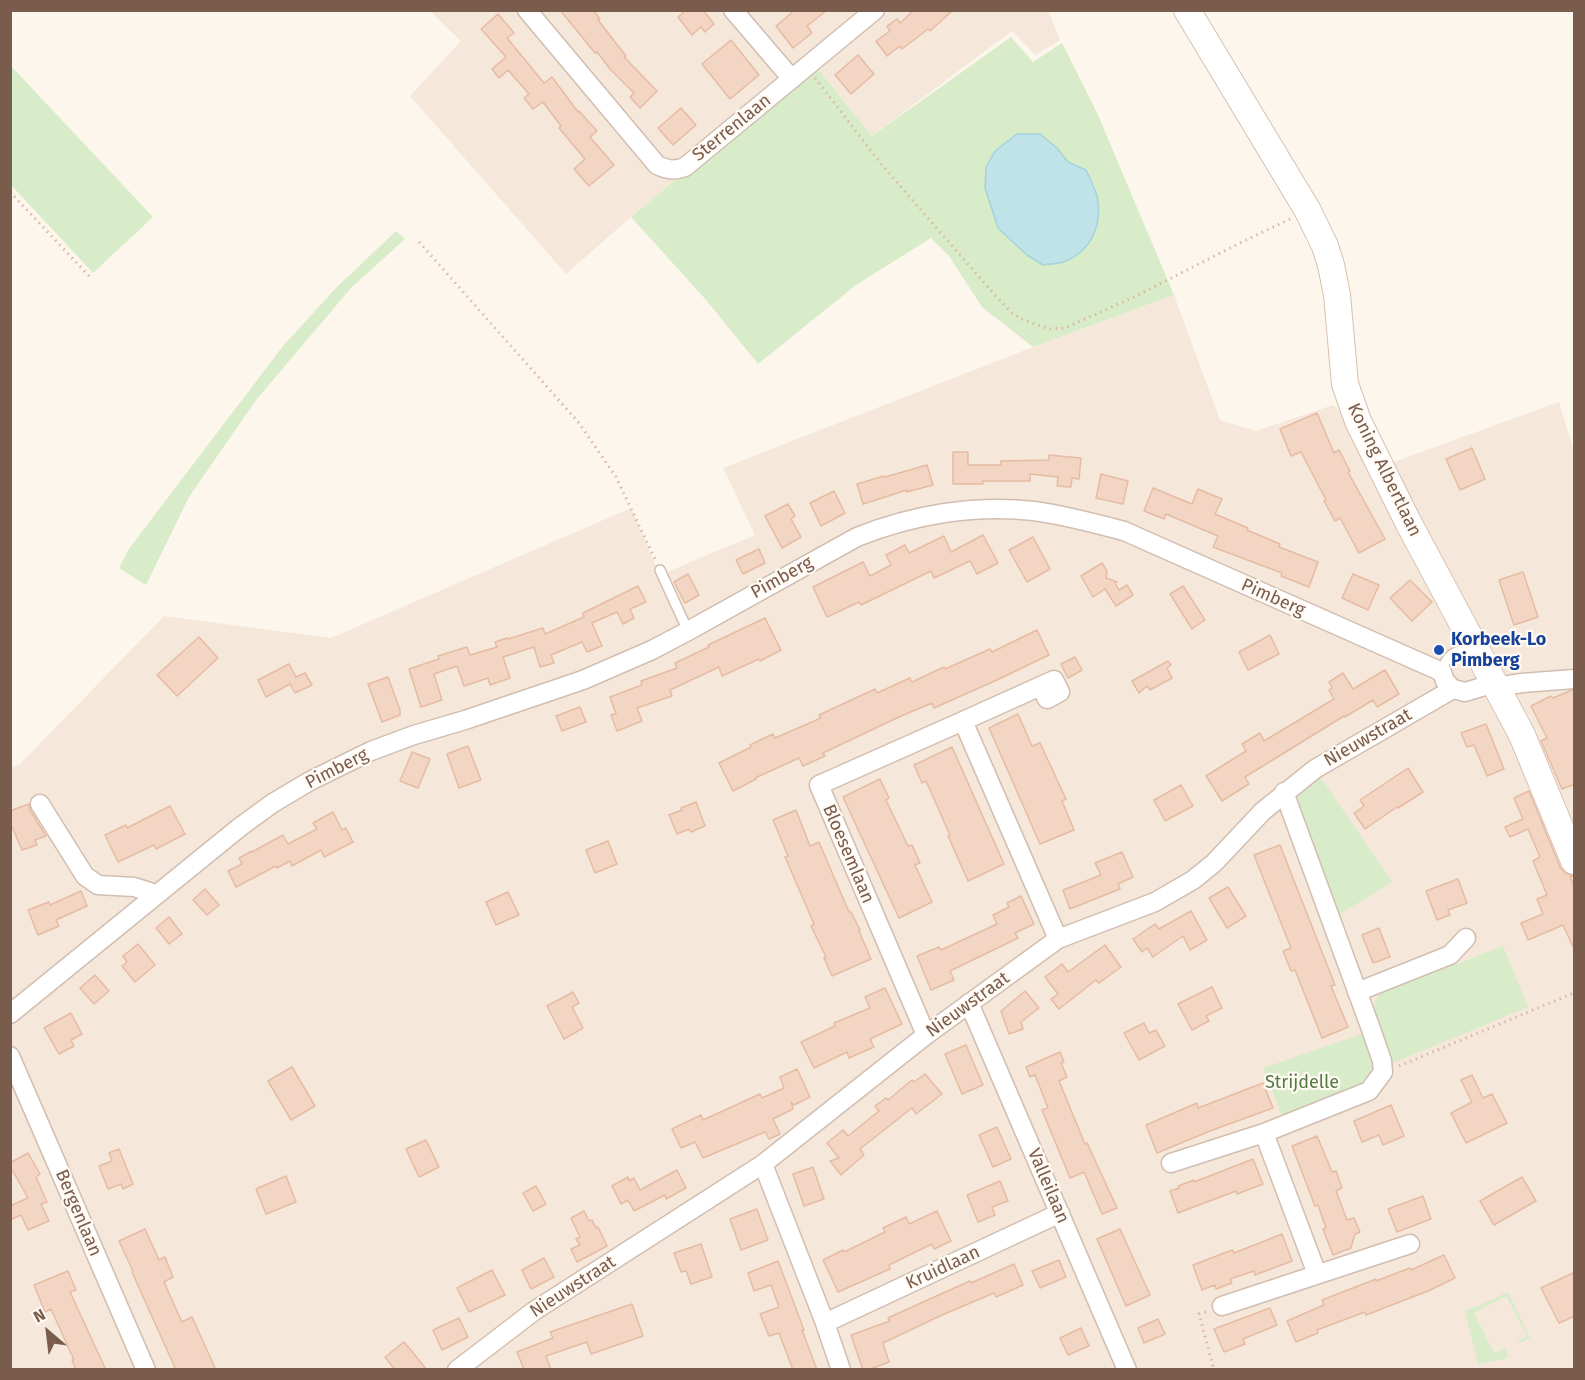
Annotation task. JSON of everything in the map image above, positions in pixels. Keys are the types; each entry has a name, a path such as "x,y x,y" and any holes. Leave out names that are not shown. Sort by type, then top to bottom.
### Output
{"street":[{"name":"Sterrenlaan","path":"526,10 657,165 675,170 685,167 875,10"},
{"path":"733,10 792,79"},
{"name":"Koning Albertlaan","path":"1187,10 1308,211 1325,246 1332,265 1337,294 1345,384 1349,400 1408,522 1522,735 1575,861"},
{"name":"Pimberg","path":"10,1014 240,827 273,803 310,781 349,761 414,735 583,680 652,650 857,537 911,519 988,509 1032,511 1083,519 1124,531 1442,672"},
{"path":"1442,672 1445,681 1453,689"},
{"name":"Nieuwstraat","path":"458,1370 534,1311 763,1164 926,1035 1058,939 1155,902 1193,880 1214,863 1284,792 1321,765 1453,689 1465,692 1485,686 1496,687 1575,679"},
{"name":"Bloesemlaan","path":"926,1035 819,785 1044,684 1054,680 1060,692 1047,699 1040,686"},
{"path":"963,721 1058,939"},
{"path":"1171,1163 1264,1133 1369,1091 1383,1072 1383,1061 1284,792"},
{"path":"40,804 85,876 98,885 134,886 156,894"},
{"path":"1357,992 1450,955 1466,938"},
{"name":"Valleilaan","path":"969,1003 1127,1370"},
{"name":"Bergenlaan","path":"10,1056 146,1370"},
{"path":"1264,1133 1317,1274"},
{"path":"763,1164 841,1370"},
{"name":"Kruidlaan","path":"825,1323 1060,1213"},
{"path":"1222,1306 1410,1244"}],"lane":[{"path":"660,570 688,631"},
{"path":"1442,672 1447,658 1462,650 1476,654 1481,661"}],"path":[{"path":"807,67 882,165 980,278 1012,314 1035,325 1050,329 1065,328 1134,297 1295,217"},
{"path":"10,192 90,277"},
{"path":"419,242 579,423 616,477 660,570"},
{"path":"1383,1072 1575,993"},
{"path":"1214,1370 1199,1314 1222,1306"}],"shaded area":[{"path":"1048,10 1060,40 1035,55 1012,31 872,136 814,64 566,274 410,96 461,41 430,11"},
{"path":"1174,295 1220,420 1256,431 1333,405 1391,463 1559,402 1574,451 1574,1369 11,1369 10,768 20,764 164,616 331,638 631,508 660,575 755,535 723,468 1033,347"}],"green space":[{"path":"1011,37 1033,62 1062,43 1098,115 1174,295 1033,347 982,307 949,256 931,238 856,285 758,364 707,301 631,217 814,64 872,136"},
{"path":"11,66 153,217 93,273 11,185"},
{"path":"396,231 405,239 351,288 256,400 189,497 146,585 119,568 128,550 283,346 335,289"},
{"path":"1319,775 1392,882 1337,916 1294,798 1294,793"},
{"path":"1503,946 1528,1007 1393,1063 1374,1008 1380,993"},
{"name":"Strijdelle","path":"1362,1034 1374,1067 1364,1086 1283,1119 1263,1068"},
{"path":"1508,1292 1530,1338 1520,1343 1517,1342 1527,1336 1506,1296 1474,1313 1494,1353 1505,1348 1508,1358 1478,1364 1465,1311"}],"water":[{"path":"1017,134 1040,134 1057,148 1068,162 1086,170 1095,189 1098,216 1094,234 1083,250 1066,261 1043,265 1027,255 998,228 985,188 986,167 995,151"}],"building":[{"path":"560,10 593,10 626,56 624,57 657,91 640,108 630,97 634,93 597,52 595,53"},
{"path":"686,10 703,10 714,24 705,32 701,27 692,35 678,17"},
{"path":"795,10 827,10 807,26 812,33 793,48 776,26"},
{"path":"914,10 953,10 930,31 928,29 902,49 900,46 887,56 876,41 890,31 887,26 897,19 900,23"},
{"path":"498,14 514,33 507,38 544,83 552,77 578,112 597,131 590,137 614,165 589,186 574,169 585,159 559,128 561,126 543,102 533,109 524,98 529,94 508,70 499,78 492,69 506,57 481,29"},
{"path":"731,40 759,75 730,99 702,64"},
{"path":"858,55 874,74 851,94 835,75"},
{"path":"681,108 696,125 673,145 658,128"},
{"path":"1317,413 1334,453 1339,450 1350,471 1348,472 1385,539 1359,553 1340,518 1335,521 1301,452 1291,456 1280,429"},
{"path":"1472,448 1485,479 1460,490 1446,459"},
{"path":"953,452 968,452 968,465 1001,465 1001,461 1049,460 1049,455 1081,458 1079,479 1072,478 1071,487 1057,486 1058,477 1030,474 1030,481 983,481 983,484 953,484"},
{"path":"927,465 933,485 907,492 907,490 863,504 857,484"},
{"path":"1101,474 1128,481 1123,504 1096,498"},
{"path":"1153,488 1192,504 1198,489 1222,499 1215,514 1280,544 1279,547 1318,562 1309,587 1281,576 1282,573 1213,547 1218,536 1166,514 1164,519 1144,511"},
{"path":"834,491 845,513 821,526 810,503"},
{"path":"788,504 795,516 791,519 801,537 782,548 765,516"},
{"path":"983,535 998,563 977,574 970,561 934,578 931,571 861,605 859,602 827,617 813,587 863,562 870,576 891,565 886,555 905,545 909,553 944,536 951,552"},
{"path":"1033,537 1050,569 1027,582 1009,550"},
{"path":"759,549 765,563 743,574 736,560"},
{"path":"1102,563 1107,571 1106,578 1117,582 1115,583 1119,590 1127,585 1133,595 1116,606 1105,589 1093,597 1081,576"},
{"path":"1523,572 1538,617 1514,625 1499,580"},
{"path":"688,574 699,595 685,603 674,582"},
{"path":"1353,574 1379,585 1368,610 1342,598"},
{"path":"1410,580 1432,602 1412,621 1390,598"},
{"path":"638,586 646,602 630,609 634,618 623,624 617,612 592,623 602,646 587,652 582,642 551,655 554,663 540,667 534,647 503,657 510,678 490,685 488,678 464,686 457,666 434,674 442,700 421,707 409,669 439,659 438,656 467,647 470,655 497,647 495,642 507,638 543,628 545,634 584,617 583,613"},
{"path":"1183,586 1205,620 1192,629 1170,594"},
{"path":"765,618 781,650 722,676 719,667 670,690 672,696 637,708 642,721 617,731 611,715 616,714 610,697 642,685 641,681 677,668 675,663"},
{"path":"1037,630 1049,655 934,708 932,703 899,717 823,753 825,756 803,766 799,758 733,791 719,763 773,734 775,738 821,718 819,715 875,689 877,693 910,678 912,682 990,649 992,652"},
{"path":"1270,635 1279,654 1248,670 1239,652"},
{"path":"199,637 218,658 177,696 157,675"},
{"path":"1075,657 1082,670 1068,678 1061,664"},
{"path":"1168,661 1171,665 1167,668 1172,678 1150,690 1147,686 1139,693 1132,681"},
{"path":"289,664 296,677 305,673 312,685 295,693 290,684 266,697 258,680"},
{"path":"1385,670 1399,694 1377,707 1373,700 1344,716 1245,777 1249,784 1222,801 1206,776 1246,751 1242,744 1260,733 1264,741 1334,699 1329,690 1332,688 1329,682 1343,673 1353,689"},
{"path":"388,677 400,715 382,722 368,684"},
{"path":"1575,690 1575,784 1562,789 1541,741 1547,738 1531,706 1551,696 1553,698"},
{"path":"580,707 586,722 562,731 556,716"},
{"path":"1018,714 1032,746 1040,743 1066,799 1062,801 1074,830 1040,844 989,728"},
{"path":"1486,724 1504,769 1487,776 1474,745 1467,747 1461,733"},
{"path":"468,746 481,780 459,788 447,754"},
{"path":"952,747 1004,864 968,881 926,781 922,783 914,765"},
{"path":"412,752 430,759 418,788 400,781"},
{"path":"1408,768 1423,792 1365,829 1354,813 1364,806 1360,800"},
{"path":"880,779 889,798 886,800 908,846 912,845 920,863 915,865 932,902 899,918 843,797"},
{"path":"1181,785 1193,806 1165,821 1154,800"},
{"path":"1529,791 1560,867 1565,873 1575,876 1570,877 1575,888 1575,951 1563,925 1528,940 1521,923 1543,914 1537,899 1547,895 1533,861 1540,857 1528,829 1510,837 1505,827 1523,819 1514,798"},
{"path":"696,802 705,826 691,832 689,829 677,834 669,815"},
{"path":"29,804 30,810 46,836 35,840 37,845 22,850 10,822 10,811"},
{"path":"170,806 185,834 156,849 154,845 118,862 105,835 126,825 127,828"},
{"path":"796,810 810,846 819,842 871,959 832,976 824,958 826,957 811,926 814,924 785,857 788,856 773,820"},
{"path":"333,812 342,830 346,828 353,842 324,857 321,850 292,866 290,861 277,868 276,866 236,887 228,871 242,864 239,858 283,835 288,844 317,829 313,823"},
{"path":"608,841 617,864 595,873 586,850"},
{"path":"1280,845 1335,985 1331,986 1348,1027 1322,1038 1295,970 1291,971 1283,951 1291,948 1254,855"},
{"path":"1122,852 1133,877 1118,884 1120,889 1070,909 1063,890 1101,875 1095,863"},
{"path":"1458,879 1467,903 1448,910 1450,915 1437,920 1426,891"},
{"path":"1228,887 1246,916 1227,928 1209,898"},
{"path":"205,889 219,905 207,915 193,900"},
{"path":"81,891 87,906 56,920 59,926 38,935 28,910 49,902 50,905"},
{"path":"508,892 519,915 496,925 486,902"},
{"path":"1021,896 1034,924 1015,933 1018,938 950,971 954,980 931,990 917,956 939,947 941,950 997,924 993,915 1009,907 1007,903"},
{"path":"1191,911 1207,940 1190,950 1183,936 1153,957 1147,948 1142,952 1133,939 1155,924 1159,929"},
{"path":"169,917 182,934 169,944 156,928"},
{"path":"1379,928 1390,957 1373,963 1362,935"},
{"path":"138,944 155,965 135,982 122,966 127,962 123,956"},
{"path":"1105,945 1121,967 1099,983 1096,980 1059,1009 1051,999 1058,994 1045,977 1062,964 1068,972"},
{"path":"95,975 109,991 94,1004 80,988"},
{"path":"1212,987 1222,1008 1206,1016 1209,1021 1192,1030 1178,1004"},
{"path":"885,988 902,1024 870,1039 874,1047 849,1058 847,1052 814,1068 801,1042 835,1026 834,1023 870,1008 865,997"},
{"path":"1025,991 1039,1008 1021,1022 1023,1029 1009,1034 1001,1011"},
{"path":"573,992 579,1003 572,1007 583,1028 564,1039 547,1006"},
{"path":"71,1013 82,1034 71,1040 74,1046 59,1054 44,1028"},
{"path":"1144,1023 1149,1033 1156,1030 1165,1046 1139,1060 1124,1033"},
{"path":"966,1045 983,1085 962,1094 945,1054"},
{"path":"1060,1052 1064,1062 1061,1063 1067,1077 1059,1081 1085,1144 1087,1143 1117,1208 1102,1214 1084,1172 1070,1178 1042,1110 1048,1108 1035,1075 1030,1077 1026,1067"},
{"path":"292,1067 315,1106 291,1120 268,1081"},
{"path":"797,1069 810,1097 794,1105 791,1102 793,1109 773,1119 780,1134 769,1139 765,1132 703,1158 695,1142 681,1148 672,1129 701,1115 703,1120 760,1094 762,1098 784,1088 780,1077"},
{"path":"925,1074 942,1094 916,1114 912,1108 860,1149 864,1155 841,1175 830,1161 839,1158 827,1143 843,1130 848,1136 879,1111 875,1106 886,1098 888,1100 912,1080 914,1082"},
{"path":"1472,1075 1483,1098 1492,1094 1507,1123 1466,1143 1451,1113 1472,1102 1461,1080"},
{"path":"1263,1083 1273,1108 1157,1153 1146,1125 1197,1103 1198,1108"},
{"path":"1391,1105 1404,1136 1383,1145 1379,1135 1362,1142 1354,1121"},
{"path":"997,1127 1011,1159 993,1167 979,1135"},
{"path":"1317,1136 1332,1172 1336,1171 1342,1188 1336,1191 1347,1220 1354,1218 1360,1232 1355,1234 1351,1248 1333,1255 1323,1229 1326,1228 1318,1205 1315,1206 1292,1146"},
{"path":"426,1140 439,1167 419,1177 406,1149"},
{"path":"119,1149 133,1184 123,1189 121,1184 108,1189 99,1166 112,1161 109,1153"},
{"path":"28,1153 40,1174 36,1177 47,1202 41,1204 49,1221 28,1230 21,1215 10,1220 10,1206 28,1198 10,1163"},
{"path":"1253,1159 1263,1184 1237,1194 1236,1191 1178,1213 1170,1191"},
{"path":"813,1167 824,1199 804,1206 793,1174"},
{"path":"677,1170 686,1188 666,1199 665,1195 634,1211 628,1200 621,1204 612,1186 628,1177 629,1181 634,1178 640,1190"},
{"path":"286,1176 296,1202 266,1214 256,1189"},
{"path":"1522,1177 1536,1201 1494,1225 1480,1201"},
{"path":"1000,1181 1008,1201 992,1207 995,1215 978,1222 967,1195"},
{"path":"536,1186 546,1204 533,1211 523,1193"},
{"path":"1423,1196 1431,1219 1397,1232 1388,1209"},
{"path":"757,1209 768,1240 741,1250 730,1219"},
{"path":"584,1211 589,1221 592,1220 596,1228 598,1227 607,1246 577,1262 571,1249 580,1245 576,1239 580,1237 571,1218"},
{"path":"937,1211 951,1241 934,1249 932,1244 889,1265 890,1269 838,1292 823,1260 885,1232 883,1228 906,1217 909,1224"},
{"path":"145,1229 159,1260 165,1257 173,1277 164,1282 182,1322 192,1317 216,1370 176,1370 119,1241"},
{"path":"1120,1229 1150,1295 1126,1306 1097,1239"},
{"path":"1282,1234 1292,1261 1255,1275 1254,1271 1230,1279 1232,1283 1216,1289 1215,1285 1202,1290 1193,1265 1232,1250 1234,1253"},
{"path":"701,1244 712,1277 691,1284 686,1271 681,1272 674,1253"},
{"path":"1444,1255 1455,1278 1366,1315 1365,1312 1317,1330 1318,1333 1296,1342 1287,1321 1324,1305 1322,1300 1376,1279 1376,1281 1410,1268 1411,1270"},
{"path":"544,1258 554,1277 531,1289 522,1270"},
{"path":"1059,1260 1066,1277 1040,1288 1032,1271"},
{"path":"778,1261 817,1370 793,1370 779,1333 769,1336 760,1314 779,1307 771,1285 754,1291 748,1273"},
{"path":"1014,1264 1023,1285 996,1297 994,1293 883,1343 889,1362 863,1370 851,1335 890,1321 888,1318"},
{"path":"492,1270 505,1295 469,1312 457,1288"},
{"path":"68,1271 76,1290 70,1292 106,1370 76,1370 72,1360 74,1360 51,1309 45,1312 34,1285"},
{"path":"1575,1272 1575,1316 1559,1323 1541,1288"},
{"path":"632,1304 643,1336 591,1354 587,1342 546,1356 551,1370 524,1370 517,1352 553,1338 550,1332"},
{"path":"1270,1308 1277,1325 1243,1339 1245,1344 1224,1352 1214,1329"},
{"path":"459,1318 468,1337 442,1350 433,1330"},
{"path":"1158,1319 1165,1334 1144,1343 1138,1328"},
{"path":"1081,1328 1089,1346 1068,1355 1060,1338"},
{"path":"404,1342 427,1370 395,1370 385,1357"}],"place":[{"name":"Korbeek-Lo Pimberg","path":"1439,650"}]}
